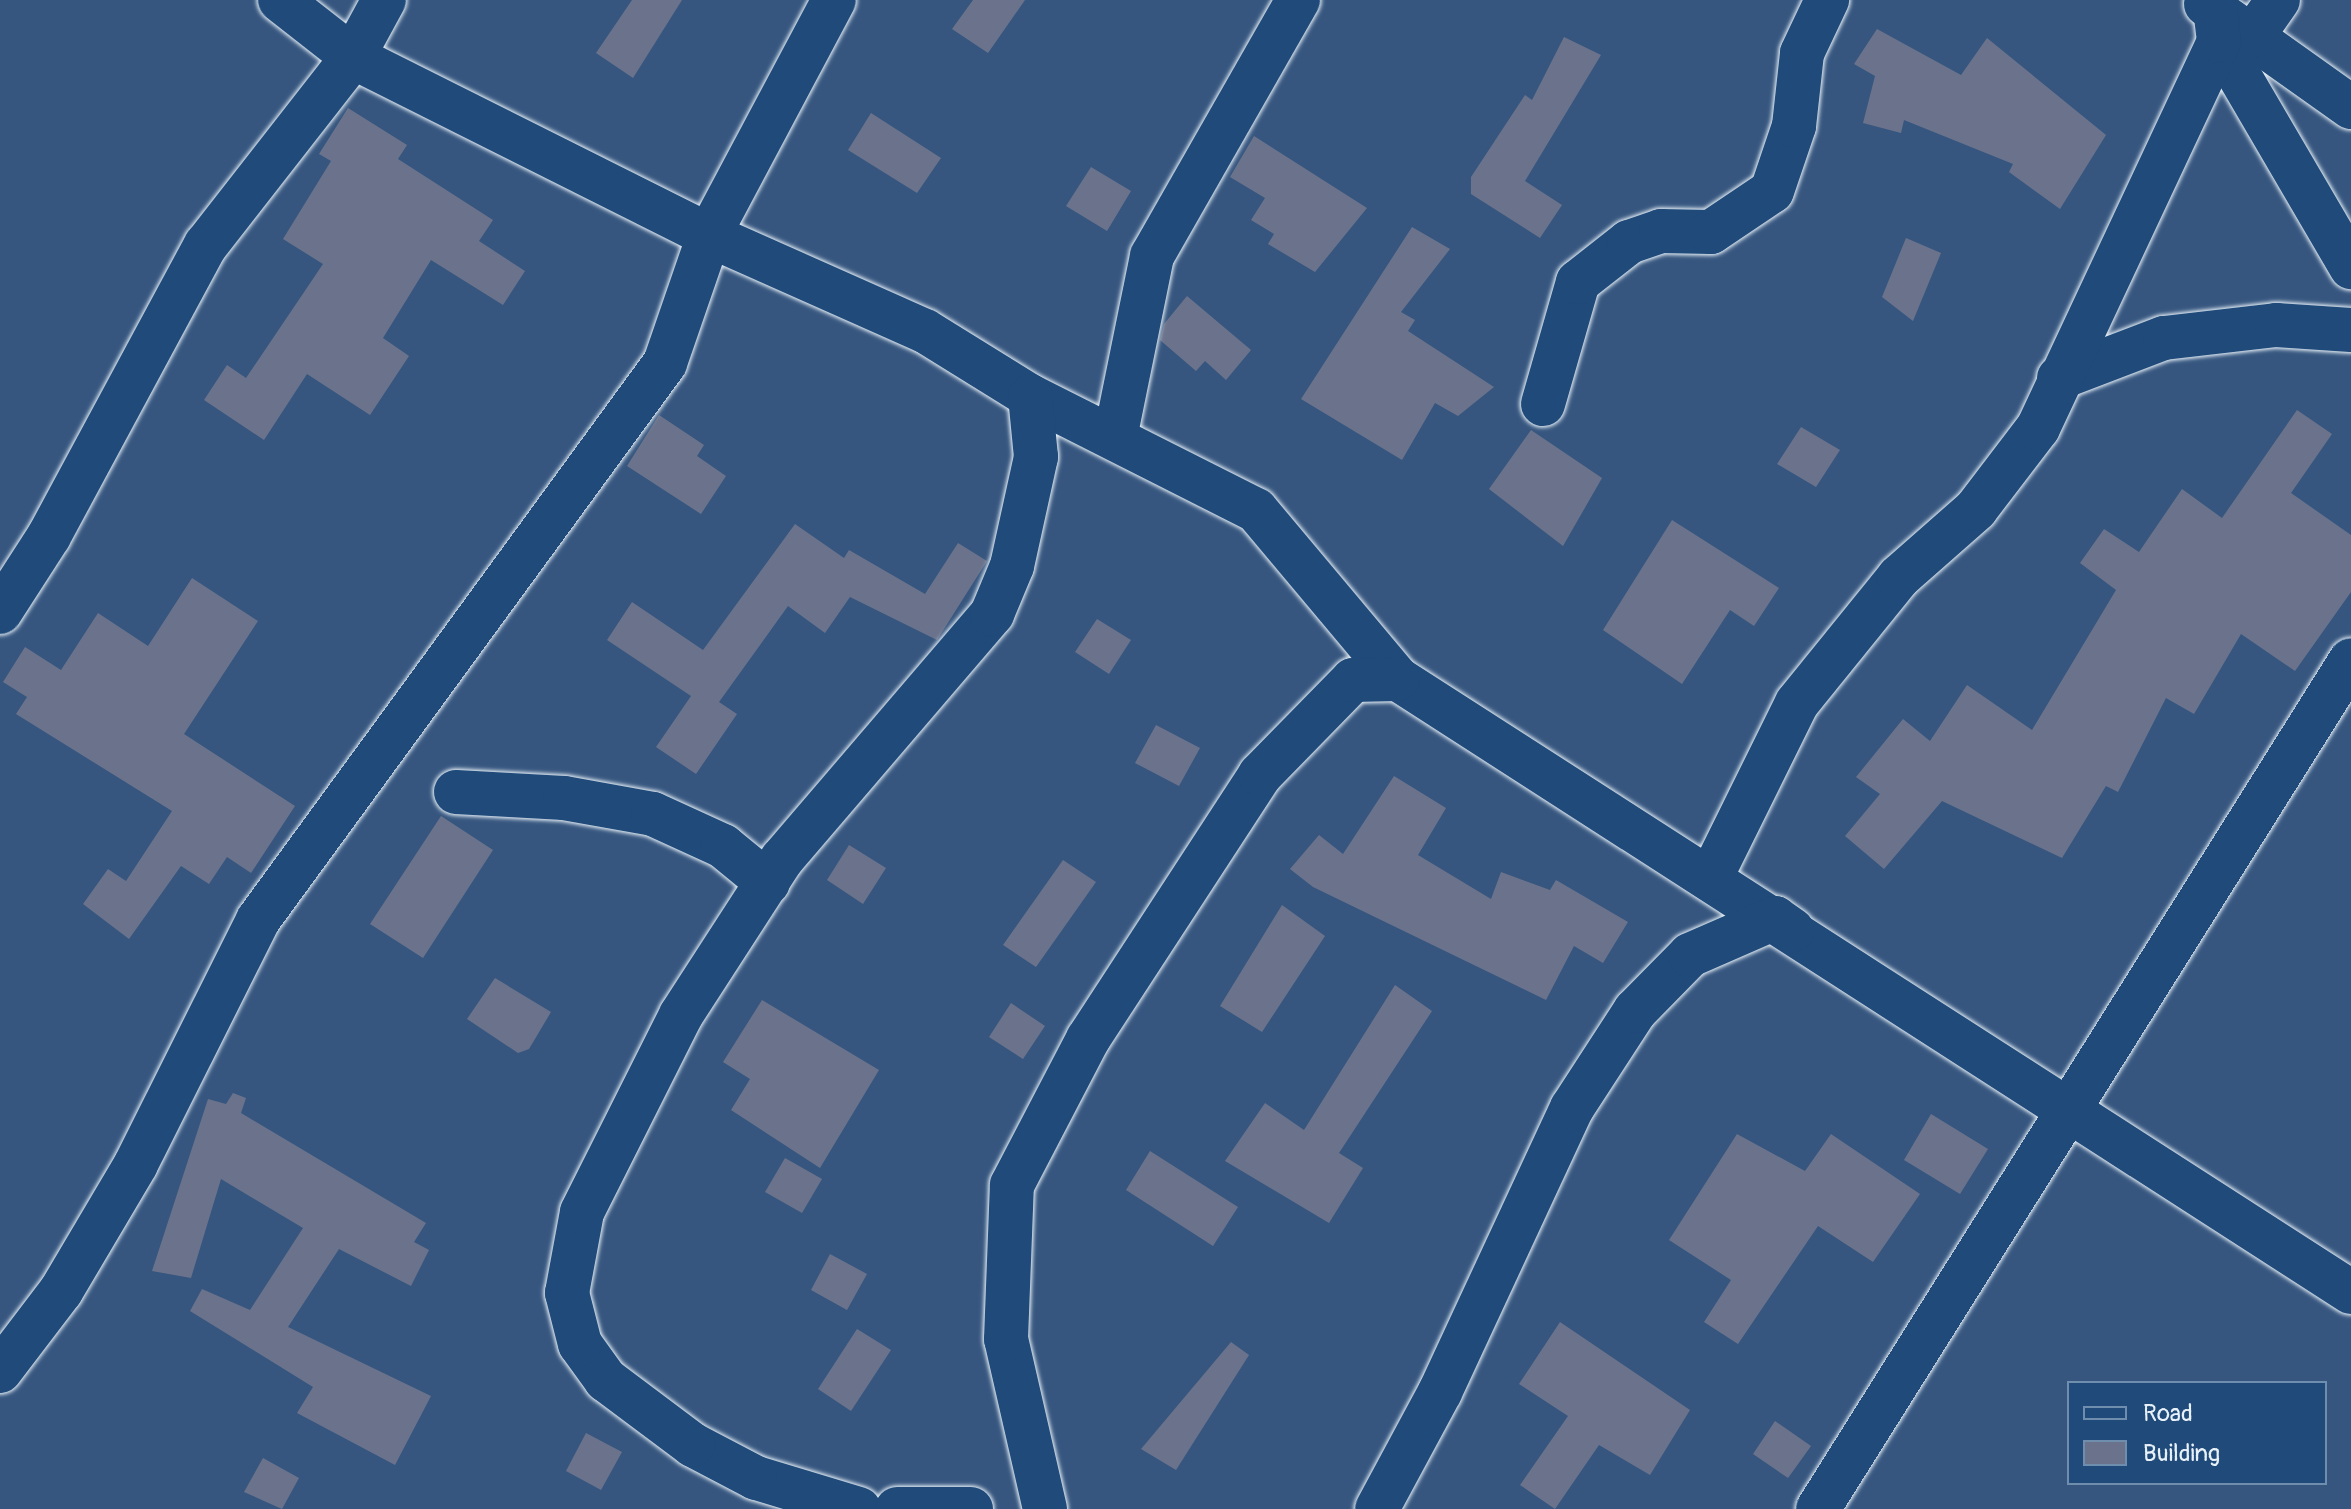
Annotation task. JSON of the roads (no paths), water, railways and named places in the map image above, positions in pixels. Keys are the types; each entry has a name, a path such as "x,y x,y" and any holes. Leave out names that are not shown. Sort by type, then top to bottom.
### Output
{"street":[{"path":"280,0 353,57 709,235 925,331 1030,396 1256,510 1398,679 2351,1292"},
{"path":"0,612 49,536 206,245 353,57 384,0"},
{"path":"0,1371 61,1291 136,1164 258,920 665,363 709,235 834,0"},
{"path":"1115,438 1152,256 1298,0"},
{"path":"1543,404 1578,282 1629,242 1661,231 1711,232 1772,191 1794,126 1802,53 1827,0"},
{"path":"1710,879 1797,703 1899,577 1976,509 2038,428 2222,22 2278,0"},
{"path":"2222,22 2351,107"},
{"path":"2222,22 2351,267"},
{"path":"2059,378 2164,338 2276,325 2351,330"},
{"path":"859,1509 756,1478 693,1445 606,1380 580,1344 567,1293 582,1212 681,1015 768,883 992,614 1012,566 1036,457 1030,396"},
{"path":"1818,1509 2351,660"},
{"path":"1045,1509 1006,1339 1012,1185 1088,1039 1260,775 1353,680 1398,679"},
{"path":"456,792 564,798 653,814 723,846 768,883"},
{"path":"1377,1509 1440,1392 1572,1108 1635,1011 1690,955 1775,918 1835,959"},
{"path":"897,1509 971,1509"}]}
